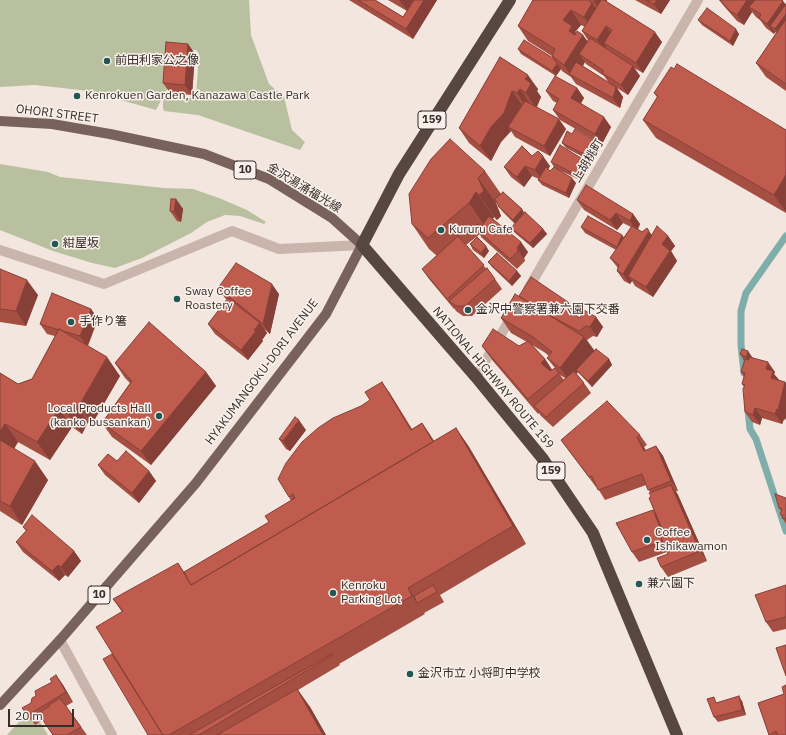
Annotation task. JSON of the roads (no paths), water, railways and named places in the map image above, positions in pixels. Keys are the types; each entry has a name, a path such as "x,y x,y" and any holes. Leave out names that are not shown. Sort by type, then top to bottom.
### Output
{"highway":[{"name":"HYAKUMANGOKU-DORI AVENUE","path":"362,245 399,174 510,0"},
{"name":"NATIONAL HIGHWAY ROUTE 159","path":"362,245 476,377 543,459 593,533 677,735"}],"main road":[{"name":"OHORI STREET","path":"0,121 52,124 110,134"},
{"name":"金沢湯涌福光線","path":"110,134 204,154 269,179 332,218 362,245"},
{"name":"HYAKUMANGOKU-DORI AVENUE","path":"0,705 60,640 196,483 326,314 362,245"}],"street":[{"name":"上胡桃町","path":"476,377 698,0"},
{"path":"0,250 104,284 232,231 279,249 362,245"},
{"path":"60,640 112,735"}],"waterway":[{"path":"744,373 741,345 741,311 746,293 786,236"},
{"path":"748,410 750,429 756,439 786,531"}],"place":[{"name":"前田利家公之像","path":"107,61"},
{"name":"Kenrokuen Garden, Kanazawa Castle Park","path":"77,96"},
{"name":"Kururu Cafe","path":"441,230"},
{"name":"紺屋坂","path":"55,244"},
{"name":"Sway Coffee Roastery","path":"177,299"},
{"name":"金沢中警察署兼六園下交番","path":"468,310"},
{"name":"手作り箸","path":"71,322"},
{"name":"Local Products Hall (kanko bussankan)","path":"159,416"},
{"name":"Coffee Ishikawamon","path":"647,540"},
{"name":"兼六園下","path":"639,584"},
{"name":"Kenroku Parking Lot","path":"333,593"},
{"name":"金沢市立 小将町中学校","path":"410,674"}]}
